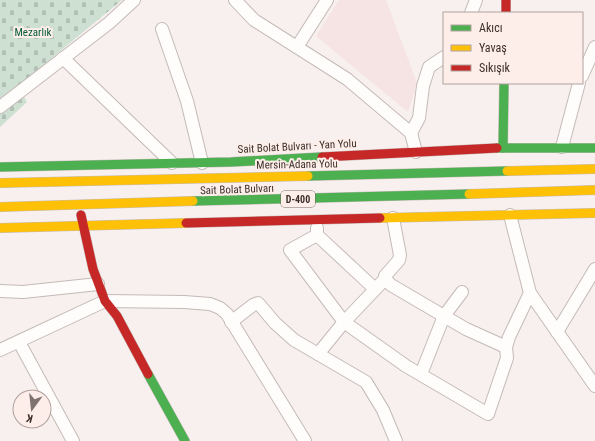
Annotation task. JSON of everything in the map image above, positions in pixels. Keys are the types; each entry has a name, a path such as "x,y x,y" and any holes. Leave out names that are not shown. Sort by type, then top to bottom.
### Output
{"main road":[{"path":"506,0 506,12"},
{"path":"502,148 504,84"},
{"name":"Sait Bolat Bulvarı - Yan Yolu","path":"0,167 202,163 502,148 595,148"},
{"name":"Mersin-Adana Yolu","path":"0,183 595,169"},
{"name":"Sait Bolat Bulvarı","path":"0,208 595,190"},
{"path":"80,206 93,269 105,301 117,316 185,441"},
{"path":"0,228 595,213"}],"street":[{"path":"0,107 109,23 134,0"},
{"path":"235,0 254,20 347,79 412,133"},
{"path":"297,48 327,0"},
{"path":"471,12 476,0"},
{"path":"162,29 187,101 202,163"},
{"path":"583,74 595,47"},
{"path":"63,58 172,163"},
{"path":"416,152 412,133 419,118 423,86 429,67 443,58"},
{"path":"562,147 579,84"},
{"path":"510,215 530,294 595,386"},
{"path":"318,354 344,322 385,279 385,276 399,260 400,255 392,218"},
{"path":"317,220 317,235 375,289"},
{"path":"317,235 290,250 344,322 420,374 488,414 507,358 506,347 508,337 530,294"},
{"path":"558,332 595,269"},
{"path":"385,279 391,285 466,329 506,347"},
{"path":"0,291 23,292 98,284"},
{"path":"420,374 444,316 462,292"},
{"path":"0,350 105,301 184,302 210,304 220,308 227,314 305,441"},
{"path":"231,322 253,305 258,303 294,340 366,382 383,410 396,441"},
{"path":"19,342 73,441"}],"shaded area":[{"path":"339,0 386,0 417,83 408,112 316,36"}],"green space":[{"name":"Mezarlık","path":"0,0 122,0 18,86 27,102 0,127"}],"traffic: fast":[{"path":"503,148 504,84"},
{"path":"497,148 595,148"},
{"path":"0,167 231,162 322,157"},
{"path":"308,176 507,171"},
{"path":"193,201 469,194"},
{"path":"148,374 185,441"}],"traffic: slow":[{"path":"507,171 595,169"},
{"path":"0,183 308,176"},
{"path":"469,194 595,190"},
{"path":"0,207 193,201"},
{"path":"380,218 595,213"},
{"path":"0,228 186,223"}],"traffic: jam":[{"path":"506,0 506,12"},
{"path":"322,157 497,148"},
{"path":"81,215 93,269 105,301 117,316 148,374"},
{"path":"186,223 380,218"}]}
